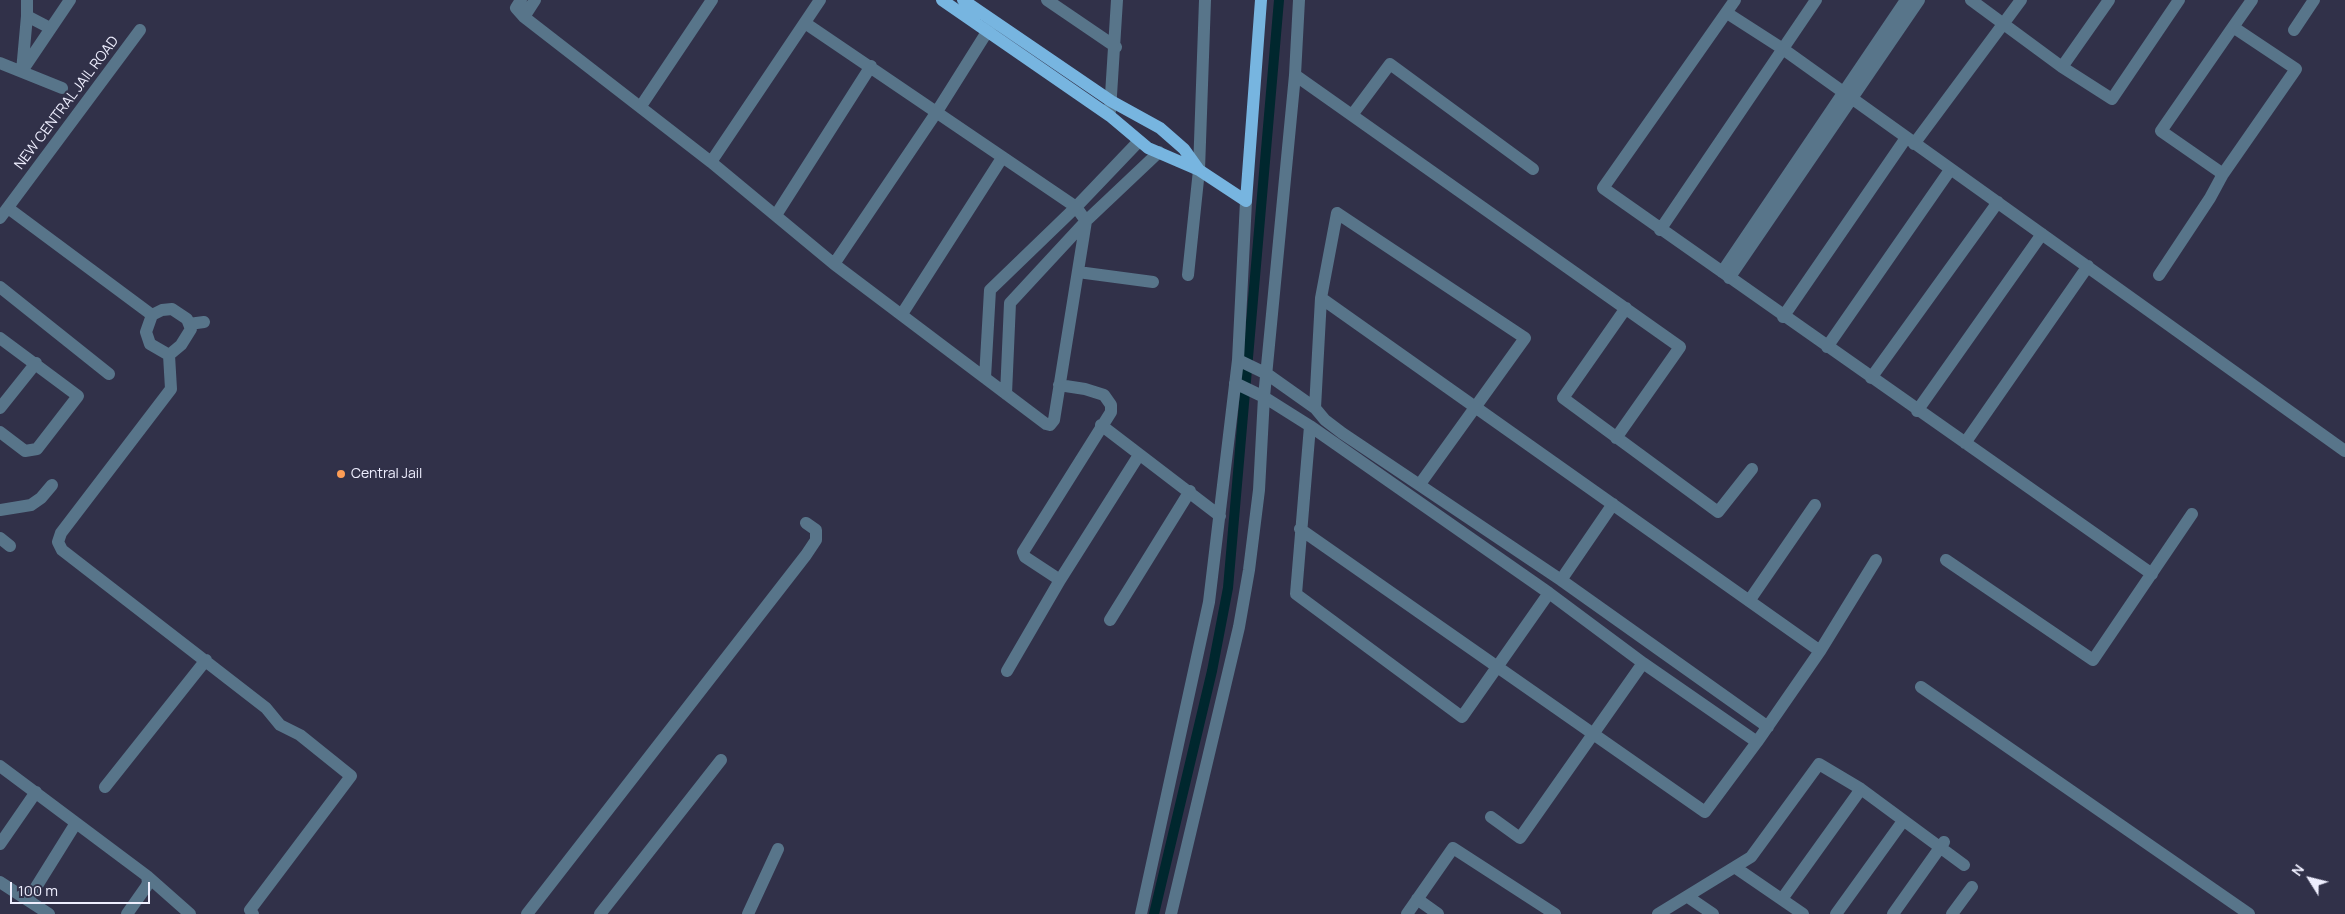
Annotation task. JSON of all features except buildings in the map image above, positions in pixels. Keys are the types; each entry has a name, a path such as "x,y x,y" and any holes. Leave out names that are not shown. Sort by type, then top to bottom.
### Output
{"main road":[{"path":"942,0 991,26 1111,101 1160,128 1184,150 1199,170"},
{"path":"963,0 991,26 1110,116 1139,141 1199,170 1246,201 1261,0"}],"street":[{"path":"22,71 27,0"},
{"path":"22,71 70,0"},
{"path":"521,0 516,8 524,17 711,162 834,264 1046,424 1050,425 1054,420 1086,221 1076,207 805,23"},
{"path":"524,17 535,0"},
{"path":"640,106 712,0"},
{"path":"711,162 820,0"},
{"path":"1047,0 1116,47"},
{"path":"1110,116 1116,47 1117,0"},
{"path":"1188,275 1199,170 1205,0"},
{"path":"1171,914 1239,628 1249,570 1259,490 1263,371 1295,75 1299,0"},
{"path":"1735,0 1603,188 1783,317 2152,574"},
{"path":"1660,230 1816,0"},
{"path":"1726,275 1847,94 1906,0"},
{"path":"1847,94 1919,0"},
{"path":"1971,0 2062,67 2112,99 2179,0"},
{"path":"1783,317 1910,141 2004,24 2020,0"},
{"path":"2062,67 2109,0"},
{"path":"2223,174 2161,130 2252,0"},
{"path":"2294,30 2309,2"},
{"path":"1727,12 1847,94 1950,170 1998,202 2345,450"},
{"path":"27,16 50,28"},
{"path":"834,264 937,112 991,26"},
{"path":"2159,274 2210,198 2223,174 2296,70 2232,27"},
{"name":"NEW CENTRAL JAIL ROAD","path":"4,213 140,30"},
{"path":"0,63 62,88"},
{"path":"1352,115 1390,64 1533,169"},
{"path":"776,215 871,66"},
{"path":"1295,75 1680,348 1616,438"},
{"path":"985,378 990,290 1076,207 1139,141"},
{"path":"1006,394 1010,303 1086,221 1159,152"},
{"path":"902,314 1002,158"},
{"path":"1827,347 1950,170"},
{"path":"1141,914 1209,602 1242,361 1246,201"},
{"path":"1871,378 1998,202"},
{"path":"4,213 152,315"},
{"path":"1315,408 1321,298 1337,213 1525,338 1420,484"},
{"path":"1917,411 2042,234"},
{"path":"1965,443 2088,266"},
{"path":"1078,272 1153,282"},
{"path":"0,287 109,374"},
{"path":"1321,298 1820,651"},
{"path":"1626,308 1563,398 1718,512 1752,469"},
{"path":"172,309 179,312 191,329 181,346 169,355 150,344 146,332 152,315 162,310 172,309"},
{"path":"189,324 204,322"},
{"path":"0,338 78,396 37,449 25,451 0,432"},
{"path":"169,355 171,389 61,533 58,542 62,550 266,708 280,725 300,735 351,776 250,910 253,914"},
{"path":"1242,361 1263,371 1315,408 1325,420 1342,433 1561,580 1768,727"},
{"path":"0,408 36,363"},
{"path":"1238,384 1261,395 1310,426 1549,593 1643,663 1757,742"},
{"path":"1059,386 1085,389 1104,395 1110,405 1111,412 1101,425 1023,552 1025,557 1060,580"},
{"path":"1101,425 1190,491 1220,516"},
{"path":"1310,426 1296,594 1462,717 1549,593"},
{"path":"1007,671 1060,580 1139,455"},
{"path":"0,510 31,505 41,498 52,485"},
{"path":"1110,620 1190,491"},
{"path":"1561,580 1613,504"},
{"path":"1750,601 1815,505"},
{"path":"1946,560 2093,660 2192,514"},
{"path":"528,914 806,555 816,540 816,530 806,523"},
{"path":"1300,529 1706,812 1820,651 1876,560"},
{"path":"105,787 206,660"},
{"path":"1491,817 1520,838 1643,663"},
{"path":"1921,687 2249,914"},
{"path":"600,914 721,760"},
{"path":"1658,914 1736,868 1751,857 1819,764 1942,845 1964,865"},
{"path":"0,766 147,876 188,913"},
{"path":"1782,899 1861,790"},
{"path":"0,844 36,792"},
{"path":"1836,914 1903,821"},
{"path":"28,900 76,822"},
{"path":"1893,914 1942,845"},
{"path":"1407,914 1453,848 1555,914"},
{"path":"748,914 778,849"},
{"path":"1736,868 1803,914"},
{"path":"127,914 146,887 147,876"},
{"path":"0,882 28,900 42,912"},
{"path":"1952,914 1972,887"},
{"path":"1688,897 1713,914"},
{"path":"1417,898 1438,914"}],"waterway":[{"path":"1154,914 1212,671 1228,588 1279,0"}],"place":[{"name":"Central Jail","path":"341,474"}]}
